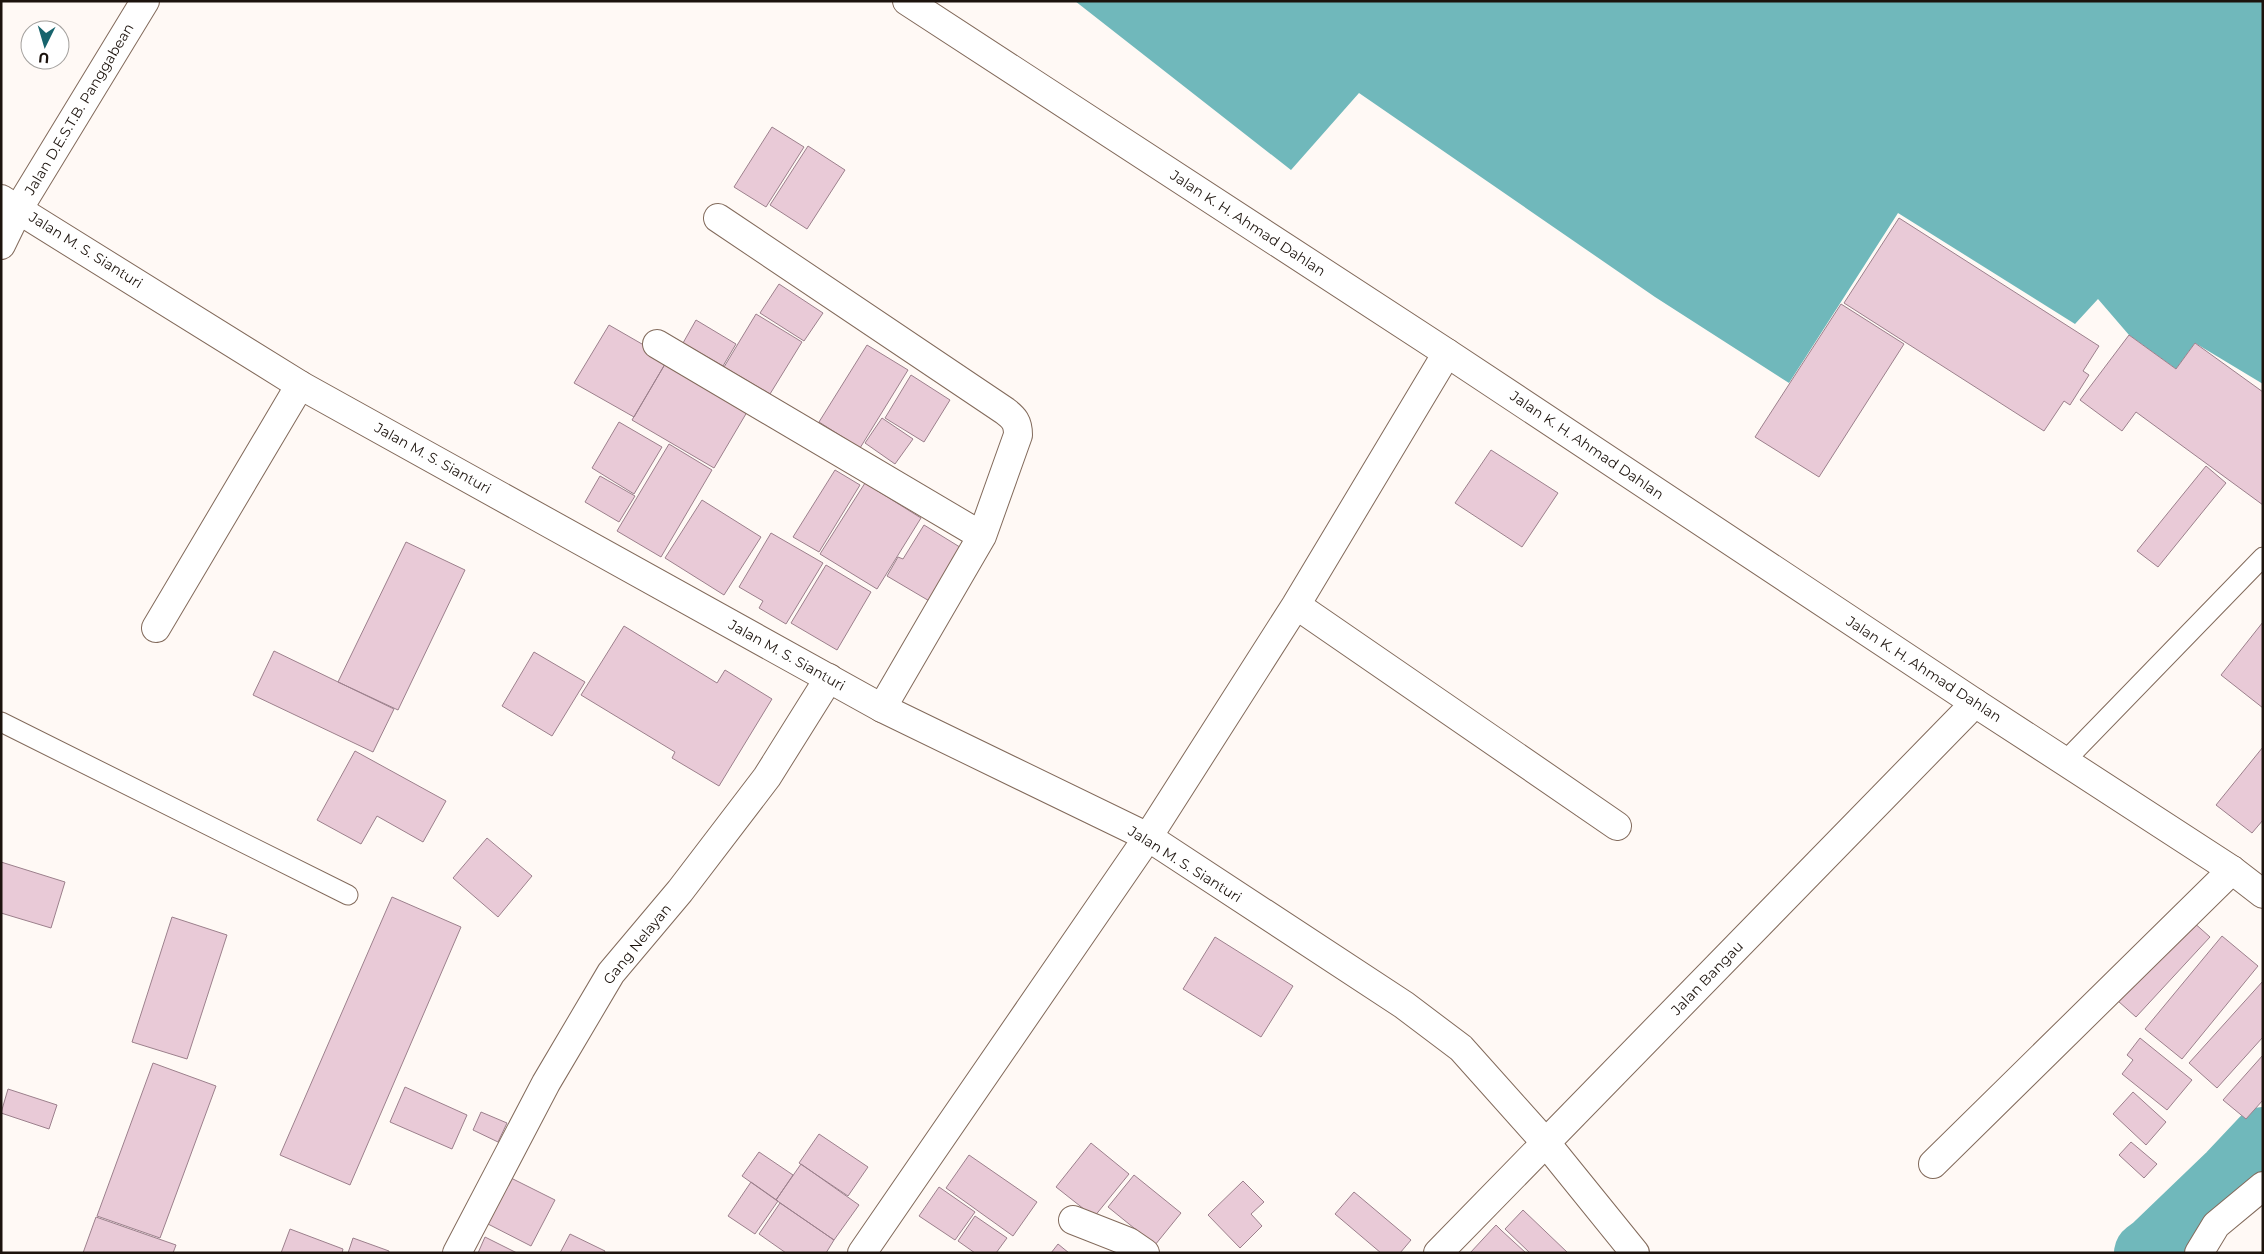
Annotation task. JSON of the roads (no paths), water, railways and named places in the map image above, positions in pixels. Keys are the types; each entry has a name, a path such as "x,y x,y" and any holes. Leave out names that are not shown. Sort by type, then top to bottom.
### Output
{"street":[{"name":"Jalan D.E.S.T.B. Panggabean","path":"1,245 10,203 145,1"},
{"name":"Jalan K. H. Ahmad Dahlan","path":"907,1 1447,352 1975,703 2232,870 2263,894"},
{"name":"Jalan M. S. Sianturi","path":"10,203 300,385 882,708 1148,837 1404,1005 1461,1048 1546,1143 1635,1253"},
{"path":"718,218 1014,418 1018,426 1018,435 982,536 882,708"},
{"path":"657,344 982,536"},
{"path":"862,1253 1148,837 1296,605 1447,352"},
{"path":"156,628 300,385"},
{"path":"1296,605 1617,826"},
{"name":"Gang Nelayan","path":"457,1253 546,1083 611,974 680,891 767,777 829,678"},
{"name":"Jalan Bangau","path":"1438,1253 1975,703"},
{"path":"1933,1164 2232,870"},
{"path":"2199,1253 2216,1225 2263,1186"},
{"path":"1073,1220 1129,1242 1145,1253"}],"lane":[{"path":"2064,761 2263,557"},
{"path":"1,722 348,895"}],"water":[{"path":"1075,1 2263,1 2263,384 2195,343 2176,369 2129,335 2098,299 2075,324 1898,213 1789,383 1655,297 1359,93 1291,170"}],"waterway":[{"path":"2146,1253 2230,1174 2263,1139"}]}
